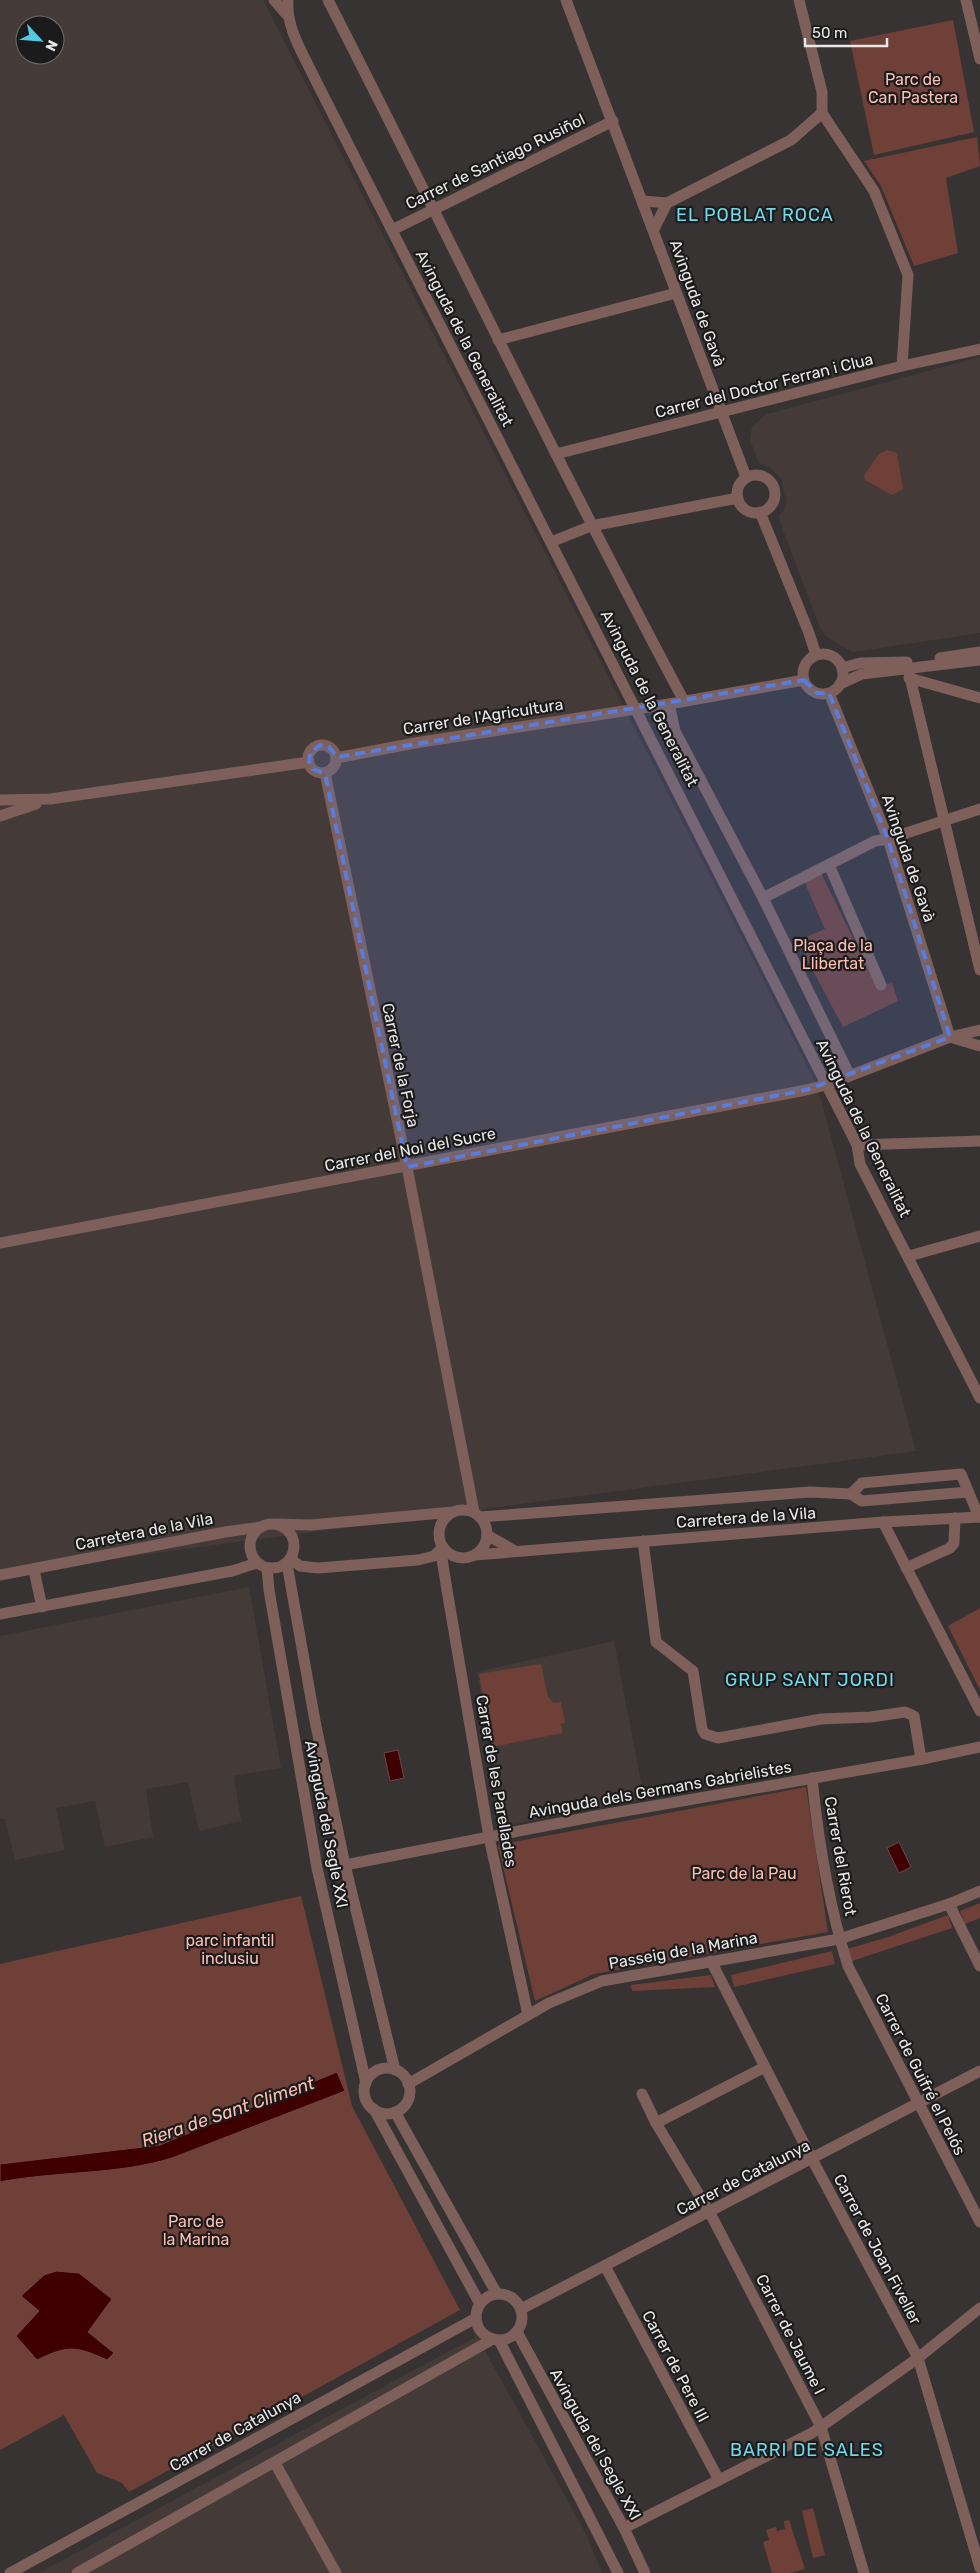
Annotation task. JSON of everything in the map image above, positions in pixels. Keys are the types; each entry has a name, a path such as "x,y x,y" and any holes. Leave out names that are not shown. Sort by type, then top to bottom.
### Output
{"street":[{"path":"274,0 287,15"},
{"path":"287,15 288,0"},
{"path":"328,0 435,209 591,526 684,700"},
{"name":"Avinguda de Gavà","path":"566,0 654,229 676,293 746,478"},
{"path":"799,0 822,92 822,113 874,192 908,275 902,366"},
{"path":"966,0 977,32 980,59"},
{"name":"Avinguda de la Generalitat","path":"287,15 311,70 857,1145 860,1164 909,1256 980,1398"},
{"path":"643,200 668,202 791,140 822,113"},
{"name":"Carrer de Santiago Rusiñol","path":"392,230 613,121"},
{"path":"654,229 668,202"},
{"path":"498,340 676,293"},
{"name":"Carrer del Doctor Ferran i Clua","path":"556,454 721,414 902,366 980,349"},
{"path":"757,475 764,476 773,484 774,498 772,504 760,512 748,511 740,504 738,498 739,485 746,478 757,475"},
{"path":"551,542 591,526 738,498"},
{"path":"760,512 809,633 816,655"},
{"path":"842,668 860,663 901,663 980,652"},
{"path":"840,684 842,668 834,657 822,654 816,655 806,662 804,680 811,690 823,694 829,693 840,684 862,674 908,674 980,660"},
{"path":"908,674 980,698"},
{"path":"908,674 943,821 977,945 980,970"},
{"name":"Carrer de l'Agricultura","path":"336,758 804,680"},
{"name":"Avinguda de Gavà","path":"829,693 888,839 950,1037"},
{"path":"669,704 675,732 763,898 850,1076"},
{"path":"320,745 332,750 336,758 332,769 324,772 313,769 308,762 310,753 320,745"},
{"path":"0,800 50,799 308,762"},
{"name":"Carrer de la Forja","path":"324,772 407,1167 477,1514"},
{"path":"0,816 50,799"},
{"path":"0,805 23,800"},
{"path":"763,898 875,841 888,839 980,809"},
{"path":"829,864 881,985"},
{"name":"Carrer del Noi del Sucre","path":"0,1243 407,1167 826,1085 841,1077 850,1076 950,1037 980,1030"},
{"path":"950,1037 980,1046"},
{"path":"857,1145 980,1141"},
{"path":"909,1256 980,1236"},
{"path":"851,1494 862,1483 961,1474 979,1517"},
{"name":"Carretera de la Vila","path":"477,1514 810,1492 851,1494 862,1502 968,1492"},
{"path":"262,1566 251,1554 250,1544 254,1534 261,1527 276,1524 311,1525 461,1510 477,1514 486,1525 487,1535 482,1549 475,1555 459,1558 444,1549 439,1538 440,1528 445,1519 453,1512"},
{"name":"Carretera de la Vila","path":"475,1555 883,1522 979,1517"},
{"path":"906,1568 950,1548 954,1543 955,1518"},
{"path":"883,1522 980,1711"},
{"path":"0,1614 262,1566 277,1568 289,1562 295,1547 292,1534 276,1524"},
{"name":"Carretera de la Vila","path":"0,1575 225,1532 261,1527"},
{"path":"487,1535 515,1551"},
{"path":"643,1541 656,1642 693,1671 702,1729 705,1734 718,1738 821,1719 871,1718 905,1712 914,1716 921,1760"},
{"path":"289,1562 300,1566 318,1568 418,1560 434,1556 444,1549"},
{"name":"Carrer de les Parellades","path":"444,1549 442,1559 489,1837 528,2016"},
{"name":"Avinguda del Segle XXI","path":"289,1562 314,1721 345,1865 396,2070"},
{"name":"Avinguda del Segle XXI","path":"262,1566 269,1590 317,1868 366,2083"},
{"path":"34,1570 42,1607"},
{"name":"Avinguda dels Germans Gabrielistes","path":"345,1865 812,1778 921,1760 980,1746"},
{"name":"Carrer del Rierot","path":"812,1778 814,1805 839,1939"},
{"name":"Passeig de la Marina","path":"408,2084 549,2003 602,1981 839,1939 949,1904 980,1891"},
{"path":"949,1904 980,1966"},
{"name":"Carrer de Guifré el Pelós","path":"839,1939 848,1966 980,2222"},
{"name":"Carrer de Joan Fiveller","path":"711,1961 812,2159 918,2358 980,2568"},
{"path":"656,2123 765,2067"},
{"path":"374,2109 382,2113 395,2112 408,2101 408,2084 405,2077 396,2070 387,2068 378,2070 371,2076 366,2083 366,2099 374,2109 480,2304"},
{"name":"Carrer de Catalunya","path":"521,2309 710,2213 980,2071"},
{"name":"Carrer de Jaume I","path":"642,2094 656,2123 710,2213 821,2427 864,2573"},
{"path":"395,2112 497,2294"},
{"name":"Carrer de Pere III","path":"605,2266 719,2480"},
{"path":"76,2573 496,2340 511,2337 517,2332 521,2323 521,2309 512,2297 497,2294 487,2297 480,2304 476,2318 480,2330 496,2340 618,2573"},
{"path":"624,2528 821,2427 918,2358 980,2308"},
{"name":"Carrer de Catalunya","path":"10,2573 476,2318"},
{"name":"Avinguda del Segle XXI","path":"517,2332 624,2528 645,2573"},
{"path":"275,2463 336,2573"}],"highlighted area":[{"path":"804,680 817,693 829,693 888,839 950,1037 806,1090 407,1167 325,774 313,769 309,762 310,753 320,745 329,747 337,757"}],"shaded area":[{"path":"0,0 263,0 817,1085 916,1451 0,1574"},
{"path":"980,357 980,633 853,652 826,636 820,628 780,522 779,516 784,510 786,501 781,479 771,468 759,463 750,440 752,426 767,414"},
{"path":"249,1587 281,1768 234,1776 241,1821 199,1831 188,1782 146,1789 153,1837 105,1847 95,1801 56,1808 65,1850 15,1860 5,1819 0,1819 0,1636"},
{"path":"614,1641 644,1798 506,1826 477,1672"},
{"path":"398,1750 404,1778 390,1781 384,1753"},
{"path":"899,1842 911,1867 899,1873 887,1848"},
{"path":"337,2072 345,2091 172,2158 109,2170 0,2182 0,2164 160,2145"},
{"path":"56,2271 79,2273 112,2299 88,2332 114,2353 107,2360 87,2352 72,2349 57,2352 37,2360 16,2336 39,2311 21,2296 44,2275"},
{"path":"477,2336 586,2534 602,2573 39,2573"}],"green space":[{"name":"Parc de Can Pastera","path":"953,20 974,132 874,155 850,41"},
{"name":"Parc de Can Pastera","path":"977,137 980,166 946,178 958,253 914,266 881,186 864,161"},
{"path":"887,450 897,453 903,489 892,495 865,480 864,475 879,454"},
{"name":"Plaça de la Llibertat","path":"821,873 877,987 892,983 898,1001 843,1027 797,941 825,929 804,881"},
{"path":"980,1608 980,1690 948,1626"},
{"path":"541,1664 548,1697 554,1703 561,1702 565,1723 561,1724 563,1733 492,1747 479,1674"},
{"name":"Parc de la Pau","path":"806,1787 828,1932 594,1974 535,2001 498,1845"},
{"name":"Parc de la Marina","path":"301,1896 352,2106 460,2310 129,2492 122,2483 97,2473 64,2415 0,2450 0,1964"},
{"path":"980,1903 980,1918 965,1924 960,1911"},
{"path":"948,1915 952,1928 852,1961 847,1949 888,1937"},
{"path":"832,1951 835,1964 734,1987 731,1975"},
{"path":"711,1975 715,1987 632,1991 631,1985"},
{"path":"813,2508 825,2555 813,2558 802,2511"},
{"path":"789,2520 805,2569 790,2573 772,2573 763,2542 769,2540 766,2530 776,2527 777,2531 785,2529 784,2521"}],"district":[{"name":"EL POBLAT ROCA","path":"755,215"},
{"name":"GRUP SANT JORDI","path":"810,1680"},
{"name":"BARRI DE SALES","path":"807,2450"}],"park label":[{"name":"parc infantil inclusiu","path":"230,1949"}],"water label":[{"name":"Riera de Sant Climent","path":"228,2112"}]}
